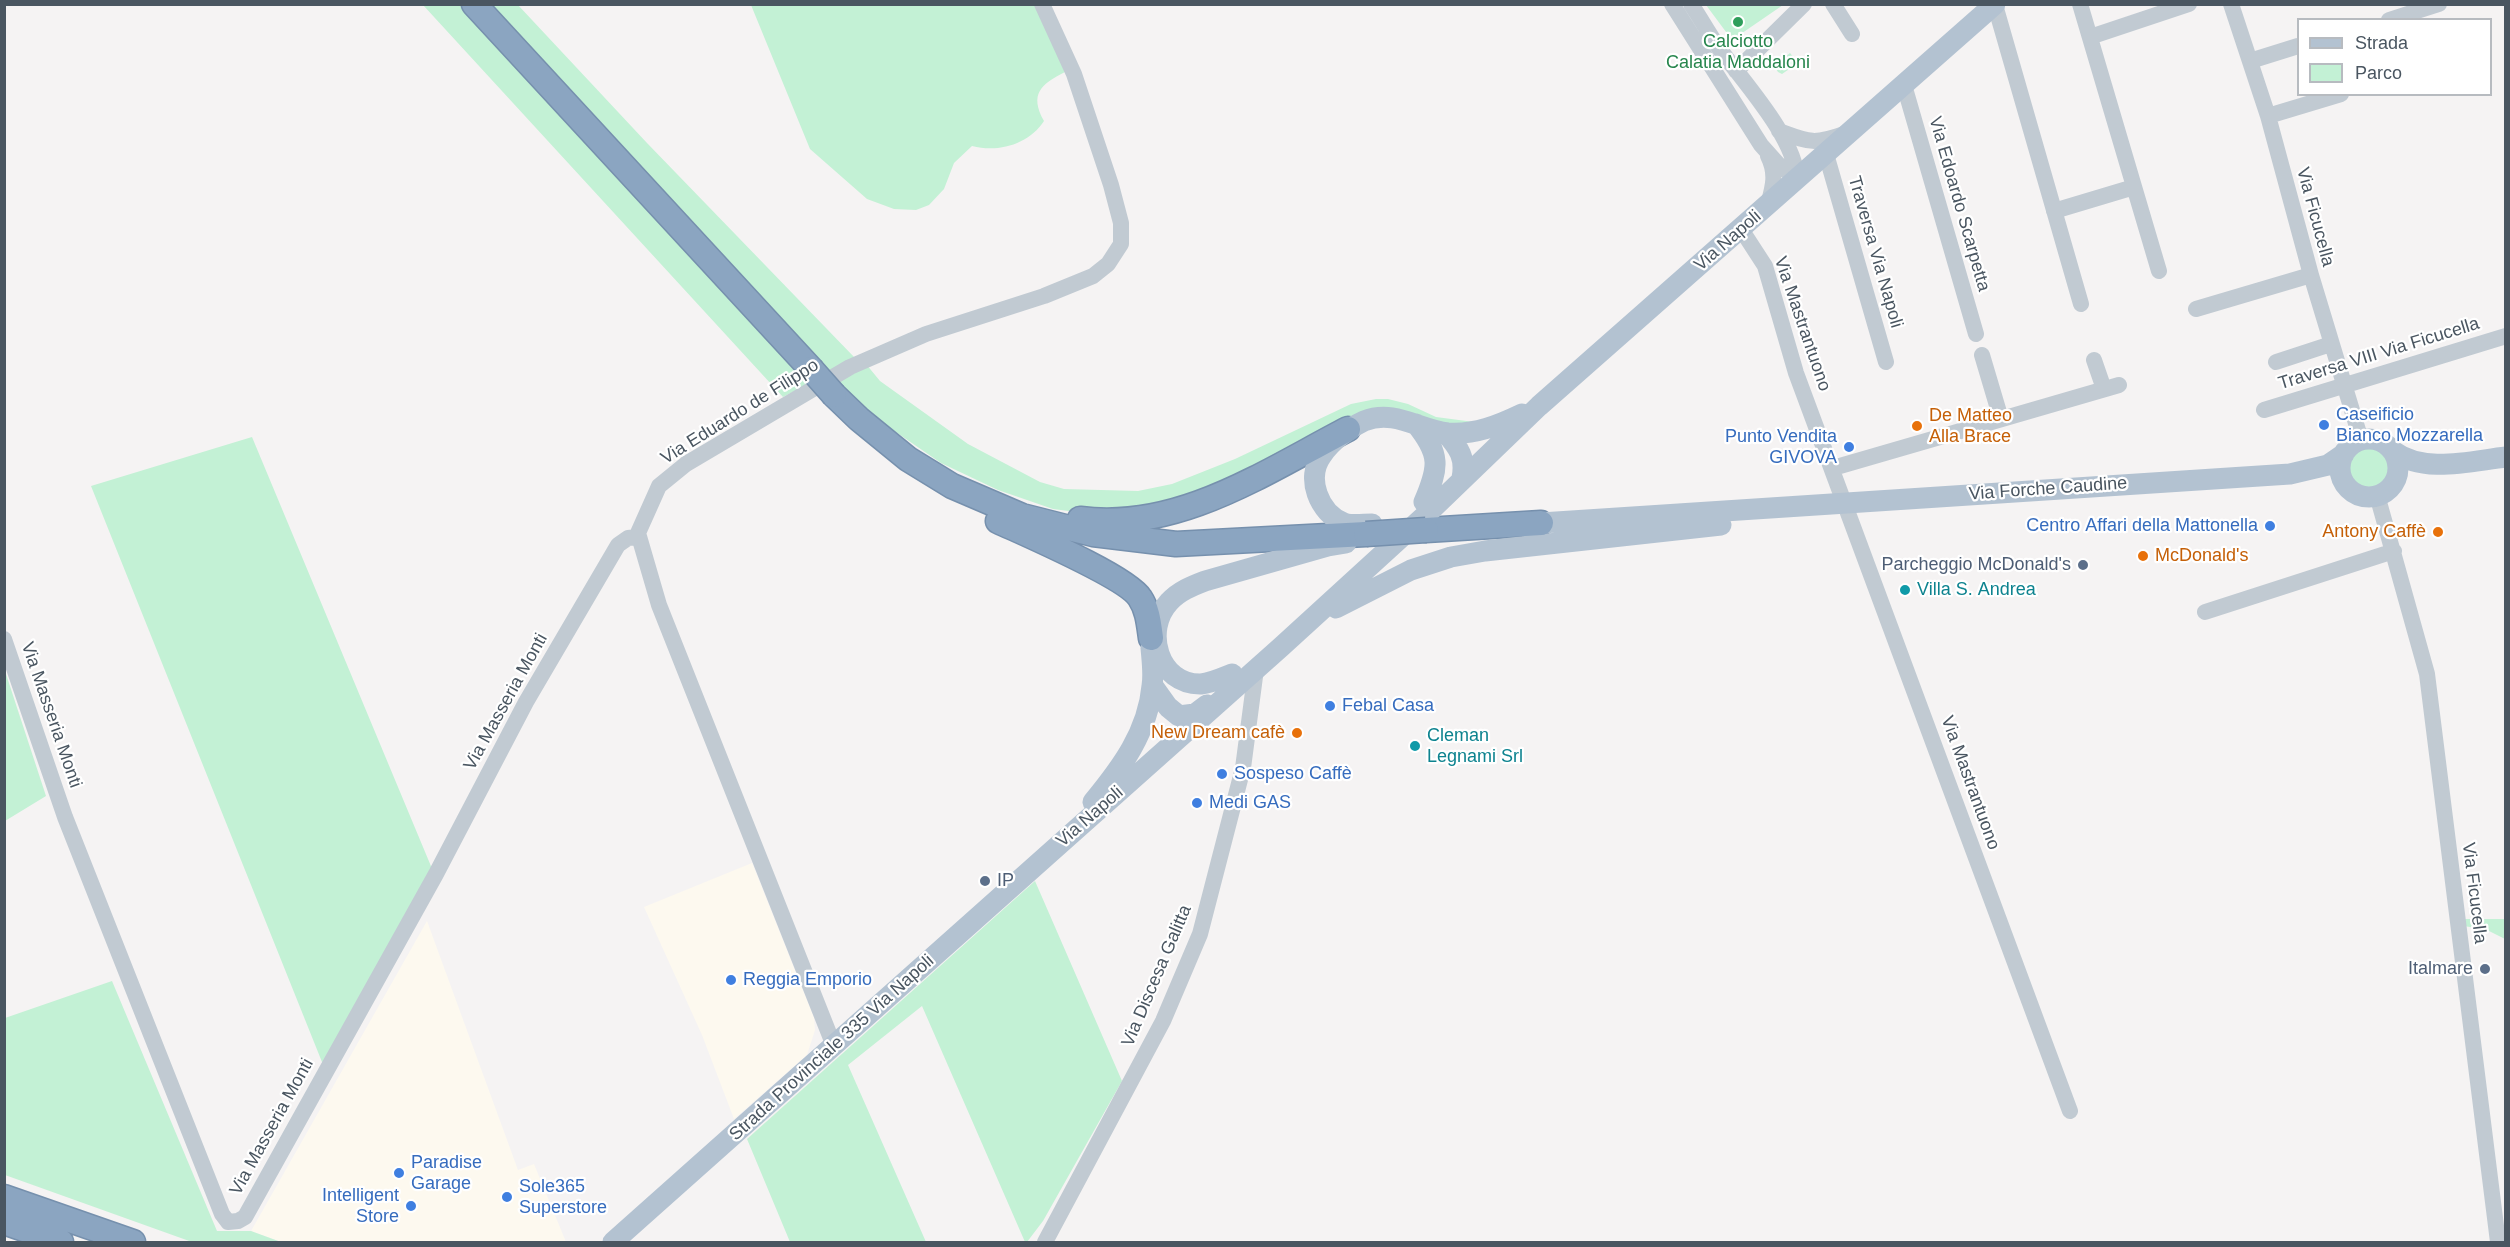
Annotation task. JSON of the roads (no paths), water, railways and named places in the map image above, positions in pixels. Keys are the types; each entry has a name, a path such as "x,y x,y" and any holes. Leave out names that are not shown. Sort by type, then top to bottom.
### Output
{"highway":[{"path":"474,4 834,394 859,419 908,459 952,486 1022,516 1119,538 1176,544 1208,544 1541,523"},
{"path":"952,486 980,489 1056,517 1095,521 1141,518 1173,513 1206,502 1348,429"},
{"path":"926,471 933,482 948,493 992,518 1101,571 1132,589 1147,612 1151,638"},
{"path":"4,1197 133,1242"},
{"path":"4,1222 61,1242"}],"main road":[{"name":"Via Napoli","path":"1050,852 1099,811 1281,647 1430,511 1539,406 1995,5"},
{"path":"1367,533 1328,513 1319,501 1316,487 1315,470 1322,455 1348,429 1366,420 1384,416 1400,418 1446,433 1479,431 1503,423 1539,406"},
{"path":"1416,424 1428,439 1444,469 1462,478 1464,459 1459,447 1446,433"},
{"path":"2441,464 2417,463 2375,440 2361,440 2354,443 2344,454 2340,471 2347,486 2361,495 2383,492 2418,469 2441,464 2505,457"},
{"path":"2383,492 2394,482 2398,466 2393,451"},
{"name":"Via Forche Caudine","path":"1541,523 2290,474 2328,465 2344,454"},
{"path":"1424,502 1435,473 1437,459"},
{"name":"Via Forche Caudine","path":"2290,474 2327,479 2347,486"},
{"name":"Via Napoli","path":"1050,852 1093,802 1232,674 1424,502 1462,478"},
{"path":"1304,626 1411,570 1451,557 1485,551 1779,519 1810,513 1841,503"},
{"path":"1232,674 1201,684 1183,681 1163,666 1158,654 1156,637 1160,617 1169,602 1188,587 1205,581 1367,533"},
{"path":"1093,802 1123,765 1144,721 1152,686 1151,638"},
{"path":"1152,686 1173,712 1186,716 1199,712 1245,669 1281,647"},
{"name":"Strada Provinciale 335 Via Napoli","path":"613,1242 1050,852"}],"street":[{"name":"Via Eduardo de Filippo","path":"637,537 646,509 659,486 677,471 840,373 926,334 1093,276 1108,264 1121,244 1121,223 1111,185 1074,74 1042,4"},
{"path":"1672,4 1773,166 1775,178 1768,205"},
{"path":"1691,4 1779,130 1793,155 1797,179"},
{"path":"1736,71 1804,4"},
{"path":"1833,4 1852,34"},
{"path":"2080,4 2159,271"},
{"path":"2090,37 2189,4"},
{"path":"2395,18 2439,4"},
{"path":"1995,5 2080,304"},
{"name":"Via Ficucella","path":"2232,5 2268,116 2311,275 2361,440"},
{"path":"2250,61 2297,46"},
{"name":"Via Edoardo Scarpetta","path":"1904,85 1976,334"},
{"path":"2268,116 2334,96"},
{"path":"1779,130 1815,142 1822,142 1850,132"},
{"path":"1761,145 1778,164 1797,179"},
{"name":"Traversa Via Napoli","path":"1826,154 1886,362"},
{"path":"2054,211 2134,187"},
{"name":"Via Mastrantuono","path":"1741,229 1765,266 1796,373 1833,468 1841,503 2070,1111"},
{"path":"2196,309 2311,275"},
{"name":"Traversa VIII Via Ficucella","path":"2264,410 2344,388 2505,336"},
{"path":"2276,362 2331,344"},
{"path":"2344,388 2505,344"},
{"path":"1982,355 2001,419"},
{"path":"1833,468 2112,387 2094,360"},
{"name":"Via Ficucella","path":"2383,492 2394,551 2427,674 2498,1242"},
{"name":"Via Masseria Monti","path":"4,639 65,817 217,1203 228,1222 238,1221 245,1217 251,1207 436,874 526,702 618,545 628,538 637,537"},
{"path":"637,537 659,605 834,1046"},
{"path":"2205,612 2394,551"},
{"name":"Via Discesa Galitta","path":"1045,1242 1163,1021 1200,934 1243,768 1256,669"}],"place":[{"name":"Calciotto Calatia Maddaloni","path":"1738,22"},
{"name":"Caseificio Bianco Mozzarella","path":"2324,425"},
{"name":"De Matteo Alla Brace","path":"1917,426"},
{"name":"Punto Vendita GIVOVA","path":"1849,447"},
{"name":"Centro Affari della Mattonella","path":"2270,526"},
{"name":"Antony Caffè","path":"2438,532"},
{"name":"McDonald's","path":"2143,556"},
{"name":"Parcheggio McDonald's","path":"2083,565"},
{"name":"Villa S. Andrea","path":"1905,590"},
{"name":"Febal Casa","path":"1330,706"},
{"name":"New Dream cafè","path":"1297,733"},
{"name":"Cleman Legnami Srl","path":"1415,746"},
{"name":"Sospeso Caffè","path":"1222,774"},
{"name":"Medi GAS","path":"1197,803"},
{"name":"IP","path":"985,881"},
{"name":"Italmare","path":"2485,969"},
{"name":"Reggia Emporio","path":"731,980"},
{"name":"Paradise Garage","path":"399,1173"},
{"name":"Sole365 Superstore","path":"507,1197"},
{"name":"Intelligent Store","path":"411,1206"}]}
